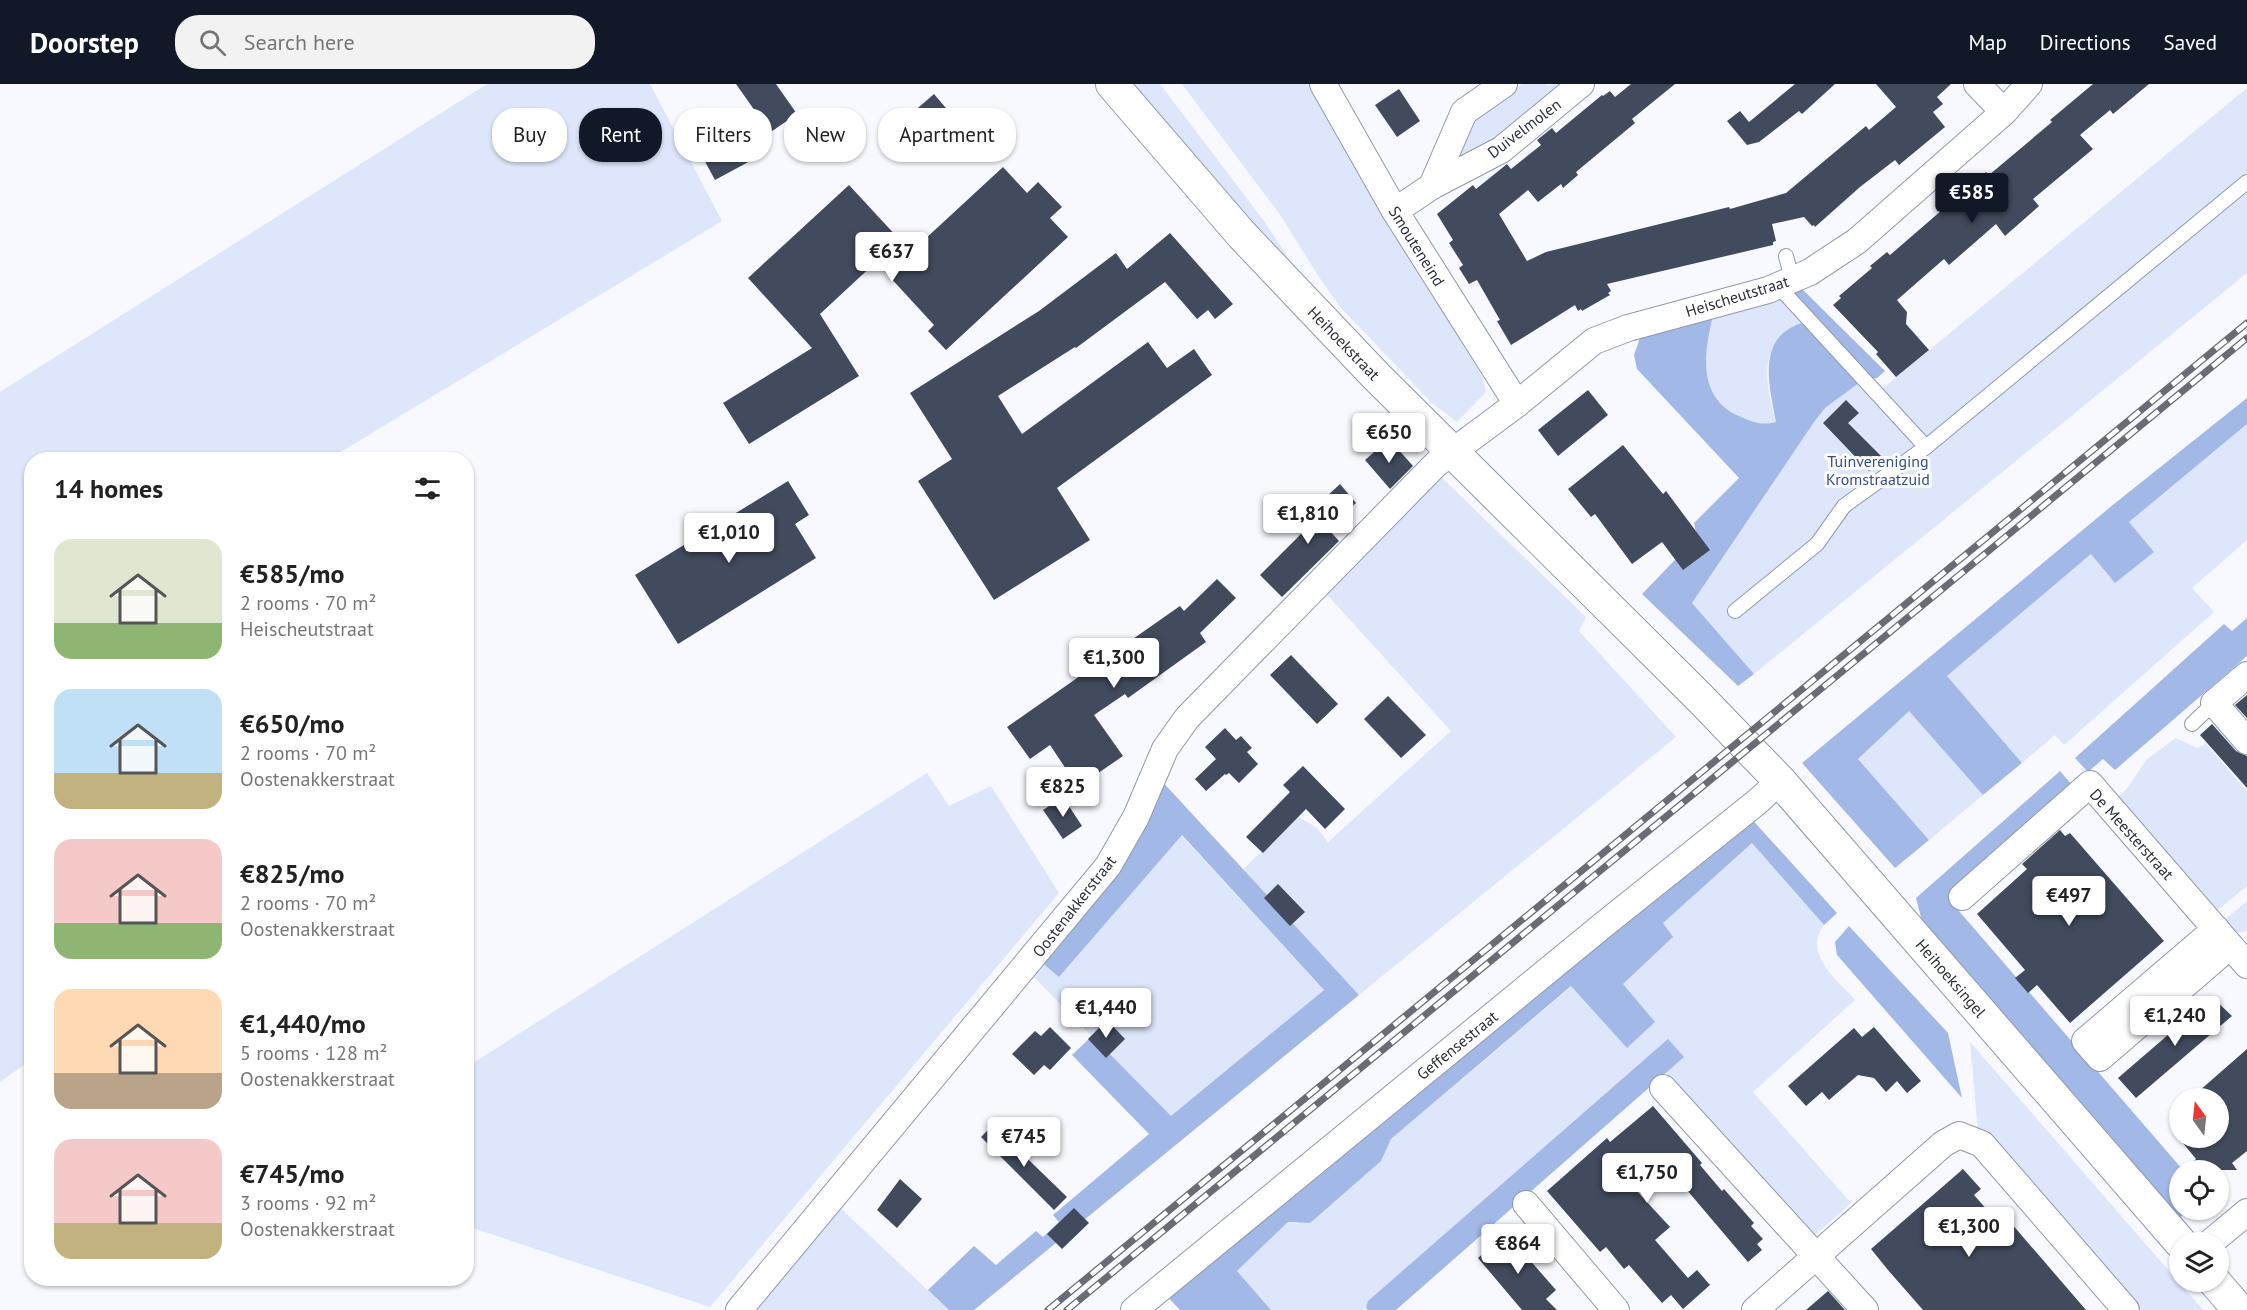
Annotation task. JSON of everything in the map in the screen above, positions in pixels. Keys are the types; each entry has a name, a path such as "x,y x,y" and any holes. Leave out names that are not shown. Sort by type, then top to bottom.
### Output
{"street":[{"name":"Heihoekstraat","path":"1112,84 1242,235 1376,376 1718,716"},
{"name":"Smouteneind","path":"1323,84 1395,211 1517,404"},
{"path":"1432,186 1464,112 1504,84"},
{"name":"Duivelmolen","path":"1395,211 1432,186 1501,150 1581,84"},
{"path":"1977,84 2004,112"},
{"name":"Heischeutstraat","path":"1453,452 1517,404 1594,341 1785,274 1810,272 1857,241 2004,112 2028,84"},
{"name":"Oostenakkerstraat","path":"740,1310 1108,867 1136,817 1165,749 1187,718 1436,464 1453,452"},
{"path":"2247,675 2214,703 2247,741"},
{"name":"Heihoeksingel","path":"1718,716 1780,781 2171,1232"},
{"name":"Geffensestraat","path":"1134,1310 1780,781"},
{"name":"De Meesterstraat","path":"1962,897 2090,784 2235,947"},
{"path":"2235,947 2100,1058 2085,1041 2235,947"},
{"path":"1663,1088 1865,1310"},
{"path":"1755,1310 1943,1144 1959,1135 1982,1144 2126,1310"},
{"path":"1526,1204 1616,1310"},
{"path":"2223,1232 2247,1212"},
{"path":"2223,1292 2239,1310"}],"lane":[{"path":"1735,611 1817,544 1844,506 1926,447 2247,182"},
{"path":"1785,274 1926,447"},
{"path":"2192,724 2214,703"}],"green space":[{"path":"487,84 650,84 674,130 674,162 691,162 722,221 341,452 24,452 24,1065 0,1082 0,392"},
{"path":"1134,84 1160,84 1264,221 1327,316 1240,227"},
{"path":"1182,84 1316,84 1373,192 1483,378 1486,392 1457,422 1432,403 1340,307 1281,216"},
{"path":"1522,84 1546,84 1548,86 1567,84 1496,143 1458,162 1455,158 1474,116"},
{"name":"Tuinvereniging Kromstraatzuid","path":"2247,88 2247,273 1754,674 1692,603 1813,422 1825,408 1867,376 1882,389"},
{"path":"1790,296 1805,322 1780,339 1770,354 1767,373 1776,422 1762,424 1754,422 1727,409 1710,387 1706,360 1713,316"},
{"path":"2247,424 2247,540 2192,588 2214,612 2064,745 2055,735 2022,763 1947,676 2091,554 2153,552 2129,522"},
{"path":"1436,472 1586,617 1579,631 1676,737 1359,995 1243,869 1299,817 1317,828 1328,842 1451,731 1322,589"},
{"path":"1909,710 1983,795 1929,840 1858,759"},
{"path":"2176,738 2197,748 2206,744 2247,791 2247,886 2214,913 2115,801 2129,786 2147,759"},
{"path":"927,773 949,806 991,786 1059,893 710,1307 474,1228 474,1063"},
{"path":"1181,835 1324,990 1171,1117 1030,973 1040,961 1059,977"},
{"path":"1752,843 1824,925 1818,935 1819,956 1831,975 1855,1000 1753,1092 1851,1203 1813,1237 1666,1072 1684,1057 1368,1301 1366,1308 1362,1310 1271,1310 1237,1271 1288,1222 1298,1224 1381,1161 1391,1139 1572,986 1627,1047 1623,984 1672,938 1662,923"},
{"path":"2247,901 2247,930 2233,931 2221,923"},
{"path":"1970,1042 2169,1271 2169,1292 2187,1292 2203,1310 2134,1310 1978,1131"},
{"path":"836,1204 949,1310 747,1310"}],"shaded area":[{"path":"1801,288 1885,371 1877,378 1867,377 1825,408 1692,603 1754,674 1738,686 1642,594 1697,537 1694,523 1739,478 1637,369 1634,355 1641,335 1713,316 1706,359 1710,386 1716,398 1725,408 1748,420 1762,423 1776,422 1769,363 1778,338 1789,329 1805,322 1790,296"},
{"path":"2247,398 2247,424 2129,522 2154,552 2115,583 2091,554 1947,676 2022,763 1983,795 1909,711 1858,759 1929,840 1895,868 1802,763 2114,504"},
{"path":"2247,618 2247,656 2115,770 2103,759 2088,772 2075,758 2224,624 2232,631"},
{"path":"2060,771 2073,786 1959,911 2174,1160 2169,1160 2169,1209 1923,925 1916,898"},
{"path":"1159,778 1359,995 974,1310 949,1310 928,1290 974,1246 996,1265 1036,1231 1043,1237 1059,1222 1053,1215 1149,1134 1072,1055 1092,1036 1171,1116 1324,990 1182,835 1059,977 1040,961"},
{"path":"1747,814 1837,913 1824,925 1752,843 1663,923 1673,937 1623,984 1655,1022 1627,1048 1571,986 1391,1139 1381,1161 1310,1223 1288,1222 1237,1271 1271,1310 1180,1310 1164,1293"},
{"path":"1849,926 1948,1033 1962,1098 1837,955 1835,942"},
{"path":"1668,1039 1684,1057 1396,1310 1368,1310 1366,1308 1368,1301"}],"building":[{"path":"736,84 776,84 793,108 784,108 784,123 772,131 772,108 753,108"},
{"path":"1631,84 1675,84 1632,119 1635,123 1576,172 1578,175 1563,188 1561,184 1538,202 1528,190 1499,214 1527,261 1546,252 1729,207 1730,209 1786,193 1866,126 1869,130 1896,107 1876,84 1951,84 1937,97 1943,104 1933,112 1945,127 1899,165 1895,160 1815,227 1804,217 1772,224 1776,241 1773,245 1607,284 1611,291 1608,293 1610,295 1582,311 1581,309 1578,311 1575,305 1511,345 1497,321 1500,320 1477,280 1469,284 1459,268 1463,265 1449,243 1453,240 1437,214 1473,185 1476,189 1507,164 1511,169 1541,145 1537,140 1552,128 1556,133 1602,95 1610,91 1615,97"},
{"path":"1795,84 1835,84 1802,114 1799,111 1759,142 1747,145 1727,121 1740,111 1749,122"},
{"path":"2093,84 2149,84 2113,114 2110,110 2080,135 2093,149 2033,199 2039,206 2005,236 1996,224 1949,265 1944,259 1897,300 1907,312 1906,324 1929,350 1896,377 1876,354 1878,352 1833,305 1841,298 1839,296 1872,268 1870,266 1887,252 1890,255 1986,172 1989,175"},
{"path":"1399,89 1420,121 1397,137 1375,105"},
{"path":"934,94 946,108 918,108"},
{"path":"705,162 748,162 715,180"},
{"path":"1003,167 1027,193 1038,182 1062,207 1050,218 1068,237 946,350 928,331 934,325 876,262 820,314 859,376 749,444 723,403 812,348 748,278 849,185 911,252"},
{"path":"1170,233 1233,304 1215,319 1208,310 1197,319 1165,282 1076,348 998,396 1022,434 1148,342 1167,368 1194,349 1212,375 1057,488 1090,540 994,600 918,481 952,459 910,393 1039,311 1116,253 1127,269"},
{"path":"1588,390 1608,415 1558,456 1538,430"},
{"path":"1846,400 1859,413 1848,423 1882,457 1869,471 1823,423"},
{"path":"1389,439 1413,466 1390,489 1365,460"},
{"path":"1623,445 1663,494 1666,491 1710,550 1683,570 1662,542 1632,564 1595,514 1591,517 1568,489"},
{"path":"788,481 809,515 795,524 816,558 678,644 635,575"},
{"path":"1340,484 1356,503 1327,528 1339,541 1282,597 1260,575 1330,505 1324,499"},
{"path":"1217,579 1236,598 1200,633 1206,642 1128,698 1125,694 1094,715 1123,756 1078,787 1050,745 1030,759 1007,727 1180,606 1184,611"},
{"path":"1291,655 1338,704 1317,724 1270,675"},
{"path":"2247,695 2247,718 2235,705"},
{"path":"1388,696 1426,735 1401,758 1364,719"},
{"path":"2212,724 2236,751 2247,756 2247,788 2200,735"},
{"path":"1225,728 1236,740 1241,736 1252,748 1247,752 1258,764 1239,783 1229,773 1206,791 1195,779 1216,759 1205,747"},
{"path":"1303,766 1345,809 1325,829 1306,809 1263,853 1246,837 1290,792 1283,785"},
{"path":"1063,797 1082,826 1063,839 1043,810"},
{"path":"2060,830 2065,836 2070,833 2164,941 2070,1023 2037,985 2028,993 2015,978 2025,970 1977,914 2027,869 2022,864"},
{"path":"1278,884 1305,912 1290,926 1264,898"},
{"path":"2212,997 2232,1016 2136,1098 2118,1078"},
{"path":"1107,1020 1125,1039 1106,1058 1088,1039"},
{"path":"1050,1027 1071,1048 1050,1070 1044,1065 1034,1075 1012,1054 1035,1031 1041,1036"},
{"path":"1874,1027 1921,1081 1907,1093 1897,1081 1886,1092 1874,1078 1858,1075 1829,1100 1822,1092 1806,1106 1788,1086 1854,1028 1862,1037"},
{"path":"2247,1049 2247,1151 2232,1163 2237,1170 2229,1170 2229,1160 2195,1160 2187,1148 2229,1148 2229,1088 2202,1088"},
{"path":"1653,1106 1702,1163 1700,1165 1722,1191 1724,1189 1754,1223 1751,1226 1763,1239 1757,1244 1762,1250 1748,1262 1664,1163 1635,1189 1670,1227 1655,1240 1688,1278 1697,1270 1710,1285 1683,1309 1671,1295 1662,1303 1629,1265 1624,1269 1606,1247 1600,1252 1547,1191 1607,1138 1610,1142"},
{"path":"993,1125 1067,1197 1054,1210 981,1137"},
{"path":"1963,1169 1981,1189 1974,1195 2004,1229 2011,1223 2086,1310 1923,1310 1888,1270 1871,1249"},
{"path":"900,1179 922,1199 897,1228 877,1210"},
{"path":"1074,1208 1089,1223 1062,1249 1047,1234"},
{"path":"1506,1233 1556,1290 1546,1299 1557,1310 1522,1310 1478,1258"},
{"path":"1828,1291 1845,1310 1806,1310"}],"railway":[{"path":"1048,1310 2247,323"},
{"path":"1067,1310 2247,338"}]}
